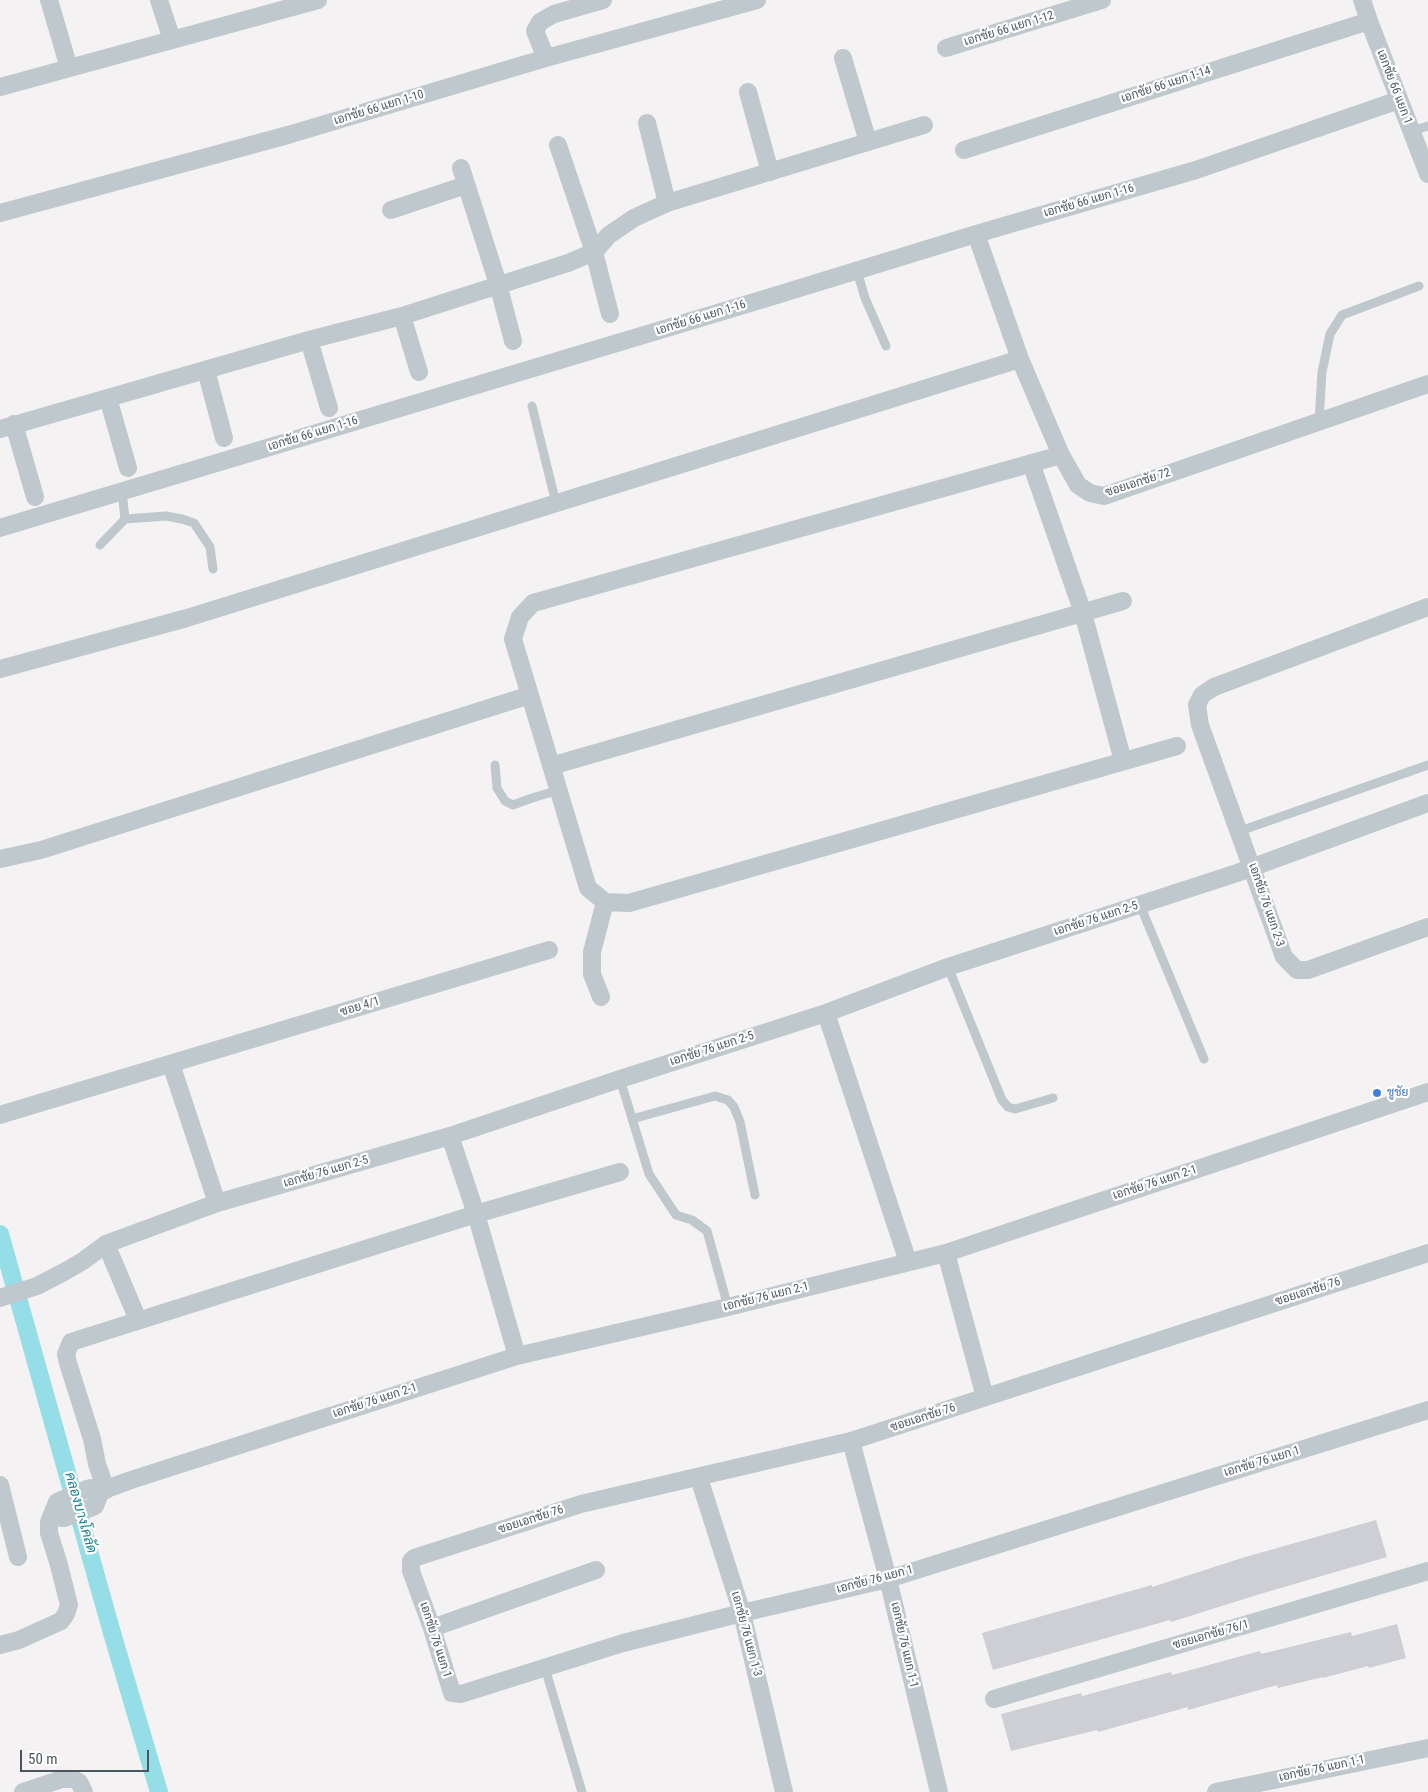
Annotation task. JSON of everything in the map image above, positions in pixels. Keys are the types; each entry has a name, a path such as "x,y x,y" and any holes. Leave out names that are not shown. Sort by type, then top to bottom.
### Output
{"street":[{"path":"49,0 69,68"},
{"path":"159,0 172,40"},
{"path":"0,87 172,40 274,6 318,0"},
{"path":"546,58 536,31 540,22 554,14 603,0"},
{"name":"เอกชัย 66 แยก 1-10","path":"0,213 288,136 546,58 757,0"},
{"name":"เอกชัย 66 แยก 1-12","path":"946,48 1102,0"},
{"name":"เอกชัย 66 แยก 1","path":"1362,0 1399,100 1420,128 1428,174"},
{"name":"เอกชัย 66 แยก 1-14","path":"964,150 1369,21"},
{"path":"843,58 868,142"},
{"path":"748,92 770,172"},
{"name":"เอกชัย 66 แยก 1-16","path":"0,528 976,234 1196,170 1399,100"},
{"path":"647,123 667,203"},
{"path":"35,497 7,427 309,340 402,316 568,262 594,252 609,235 634,218 667,203 924,125"},
{"path":"558,145 594,252 610,314"},
{"path":"461,168 498,284 513,341"},
{"path":"391,210 466,186"},
{"name":"ซอยเอกชัย 72","path":"976,234 1020,359 1062,455 1078,485 1090,493 1104,496 1428,384"},
{"path":"402,316 418,372"},
{"path":"309,340 329,408"},
{"path":"0,669 186,618 1020,359"},
{"path":"206,370 224,438"},
{"path":"108,398 128,468"},
{"path":"1062,455 533,603 520,617 513,638 588,888 605,902 629,903 1177,746"},
{"path":"1032,463 1083,613 1123,761"},
{"path":"552,766 1123,601"},
{"name":"เอกชัย 76 แยก 2-3","path":"1428,607 1214,687 1202,694 1196,705 1200,725 1240,831 1284,957 1297,970 1308,970 1428,927"},
{"path":"0,859 41,850 530,695"},
{"name":"เอกชัย 76 แยก 2-5","path":"0,1298 37,1286 83,1261 106,1244 217,1203 450,1136 826,1013 948,967 1253,868 1428,803"},
{"path":"601,997 592,974 592,952 605,902"},
{"name":"ซอย 4/1","path":"0,1115 549,950"},
{"path":"826,1013 908,1262"},
{"path":"171,1064 217,1203"},
{"name":"เอกชัย 76 แยก 2-1","path":"0,1645 19,1640 61,1621 66,1614 69,1605 59,1565 48,1533 49,1522 57,1512 131,1480 517,1356 728,1307 946,1253 1428,1092"},
{"path":"450,1136 476,1214 517,1356"},
{"path":"97,1494 97,1464 92,1439 66,1354 71,1342 476,1214 620,1172"},
{"path":"106,1244 138,1320"},
{"path":"946,1253 985,1397"},
{"name":"ซอยเอกชัย 76","path":"411,1561 418,1556 581,1504 851,1441 1428,1253"},
{"name":"เอกชัย 76 แยก 1","path":"411,1561 411,1570 432,1628 452,1693 455,1695 622,1644 742,1613 888,1579 1428,1410"},
{"name":"เอกชัย 76 แยก 1-1","path":"851,1441 888,1579 939,1792"},
{"name":"เอกชัย 76 แยก 1-3","path":"699,1478 742,1613 784,1792"},
{"path":"0,1485 18,1557"},
{"path":"432,1628 596,1570"},
{"name":"ซอยเอกชัย 76/1","path":"994,1698 1428,1571"},
{"name":"เอกชัย 76 แยก 1-1","path":"1216,1792 1235,1790 1428,1748"},
{"path":"29,1791 62,1779 73,1779 79,1782 84,1792"}],"lane":[{"path":"857,271 865,298 886,346"},
{"path":"1319,422 1322,372 1330,334 1342,315 1419,286"},
{"path":"532,406 556,503"},
{"path":"122,491 124,519"},
{"path":"100,545 124,519 166,516 182,519 194,523 210,547 213,569"},
{"path":"495,765 497,788 505,801 513,805 559,790"},
{"path":"1240,831 1428,765"},
{"path":"1140,904 1204,1059"},
{"path":"948,967 1002,1100 1008,1107 1015,1109 1053,1098"},
{"path":"620,1079 649,1174 676,1216 692,1220 707,1231 728,1307"},
{"path":"632,1119 715,1096 728,1100 734,1107 740,1122 756,1195"},
{"path":"544,1668 582,1792"}],"building":[{"path":"1376,1520 1387,1557 1171,1622 1170,1620 993,1670 982,1633 1152,1585 1152,1587 1242,1558"},
{"path":"1397,1624 1406,1658 1278,1688 1277,1685 1188,1710 1188,1707 1098,1732 1097,1730 1011,1751 1001,1714 1081,1693 1082,1696 1171,1672 1172,1675 1260,1651 1261,1654 1351,1632 1352,1636"}],"waterway":[{"name":"คลองบางโคลัด","path":"0,1234 112,1633 159,1792"}],"place":[{"name":"ชูชัย","path":"1377,1093"}]}
